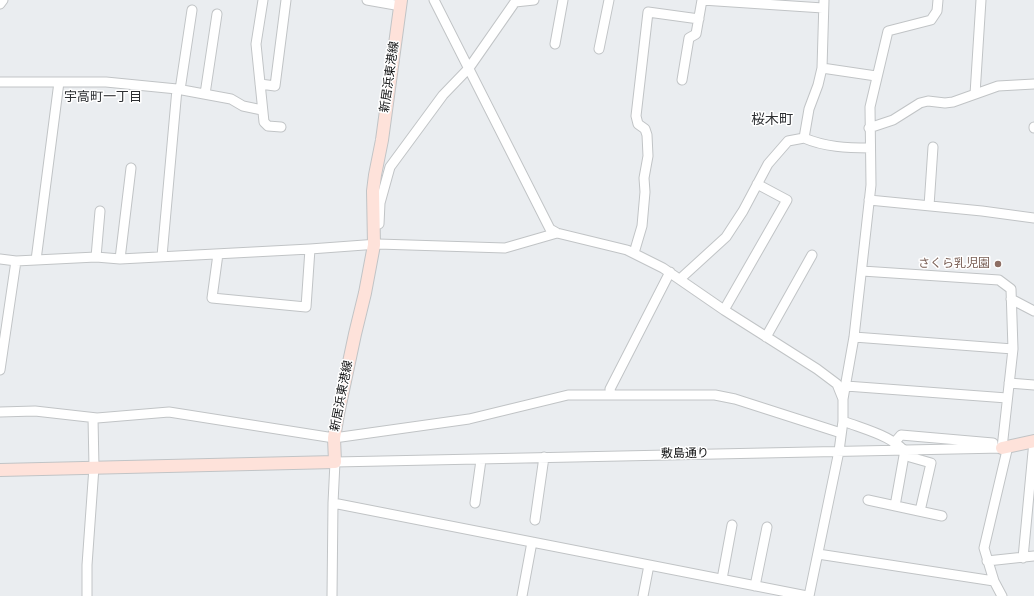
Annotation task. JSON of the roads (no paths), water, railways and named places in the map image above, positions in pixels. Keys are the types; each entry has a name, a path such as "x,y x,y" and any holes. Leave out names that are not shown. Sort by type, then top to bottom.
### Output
{"main road":[{"name":"新居浜東港線","path":"335,462 334,438 338,414 376,244 373,191 382,140 401,3"},
{"name":"敷島通り","path":"1004,446 1034,441"},
{"path":"0,470 335,462"}],"street":[{"path":"0,4 3,0"},
{"path":"263,0 256,44 262,110 264,122 268,126 281,127"},
{"path":"260,84 274,86 286,0"},
{"path":"367,0 401,3"},
{"path":"434,0 550,229 557,233 626,250 670,272 724,310 817,369 837,384 843,399"},
{"path":"376,244 380,203 390,167 443,95 469,68 515,1 534,0"},
{"path":"555,44 564,0"},
{"path":"600,49 609,0"},
{"path":"682,80 689,38 696,34 702,0 824,4 822,68 818,85 809,109 804,138"},
{"path":"333,502 808,596 839,451 843,421 843,399 854,337 870,200 870,107 876,76 888,31 931,20 937,11 938,0"},
{"path":"975,94 982,0"},
{"path":"162,256 179,89 192,10"},
{"path":"634,253 642,226 645,192 644,178 648,156 647,134 645,129 638,124 636,116 648,12 699,19"},
{"path":"205,94 217,14"},
{"path":"822,68 876,76"},
{"path":"0,82 106,82 179,89 231,99 244,106 262,110"},
{"path":"36,260 60,82"},
{"path":"869,128 893,120 920,103 928,101 946,103 953,102 998,86 1034,84"},
{"path":"680,279 726,237 743,211 768,164 788,141 804,138 818,144 870,148"},
{"path":"929,206 933,147"},
{"path":"120,259 130,168"},
{"path":"724,310 787,200 757,184"},
{"path":"870,200 982,211 1034,218"},
{"path":"96,257 100,211"},
{"path":"0,259 16,261 96,257 120,259 376,244 505,248 557,233"},
{"path":"218,254 212,298 306,306 310,249"},
{"path":"766,337 812,255"},
{"path":"0,370 16,261"},
{"path":"862,271 999,280 1011,289 1012,349 1004,446 984,548 994,581 1002,596"},
{"path":"611,395 610,389 670,272"},
{"path":"1011,299 1034,311"},
{"path":"854,337 1012,349"},
{"path":"1009,383 1034,385"},
{"path":"846,386 1007,398"},
{"path":"0,412 35,411 93,418 169,412 334,438 469,418 568,394 715,395 735,399 841,433"},
{"path":"87,596 87,565 94,467 93,418"},
{"path":"843,421 885,436 905,450 910,458 931,463 920,511"},
{"path":"894,442 901,435 1004,446"},
{"path":"1023,558 1034,441"},
{"name":"敷島通り","path":"335,462 905,450 1004,446"},
{"path":"895,506 905,450"},
{"path":"535,520 544,457"},
{"path":"475,503 482,460"},
{"path":"332,596 335,462"},
{"path":"868,500 942,516"},
{"path":"722,579 732,525"},
{"path":"755,586 767,527"},
{"path":"522,596 532,542"},
{"path":"818,554 994,581"},
{"path":"987,560 1034,556"},
{"path":"643,596 649,565"}],"place":[{"name":"さくら乳児園","path":"998,264"}],"district":[{"name":"宇高町一丁目","path":"103,98"},
{"name":"桜木町","path":"772,120"}]}
